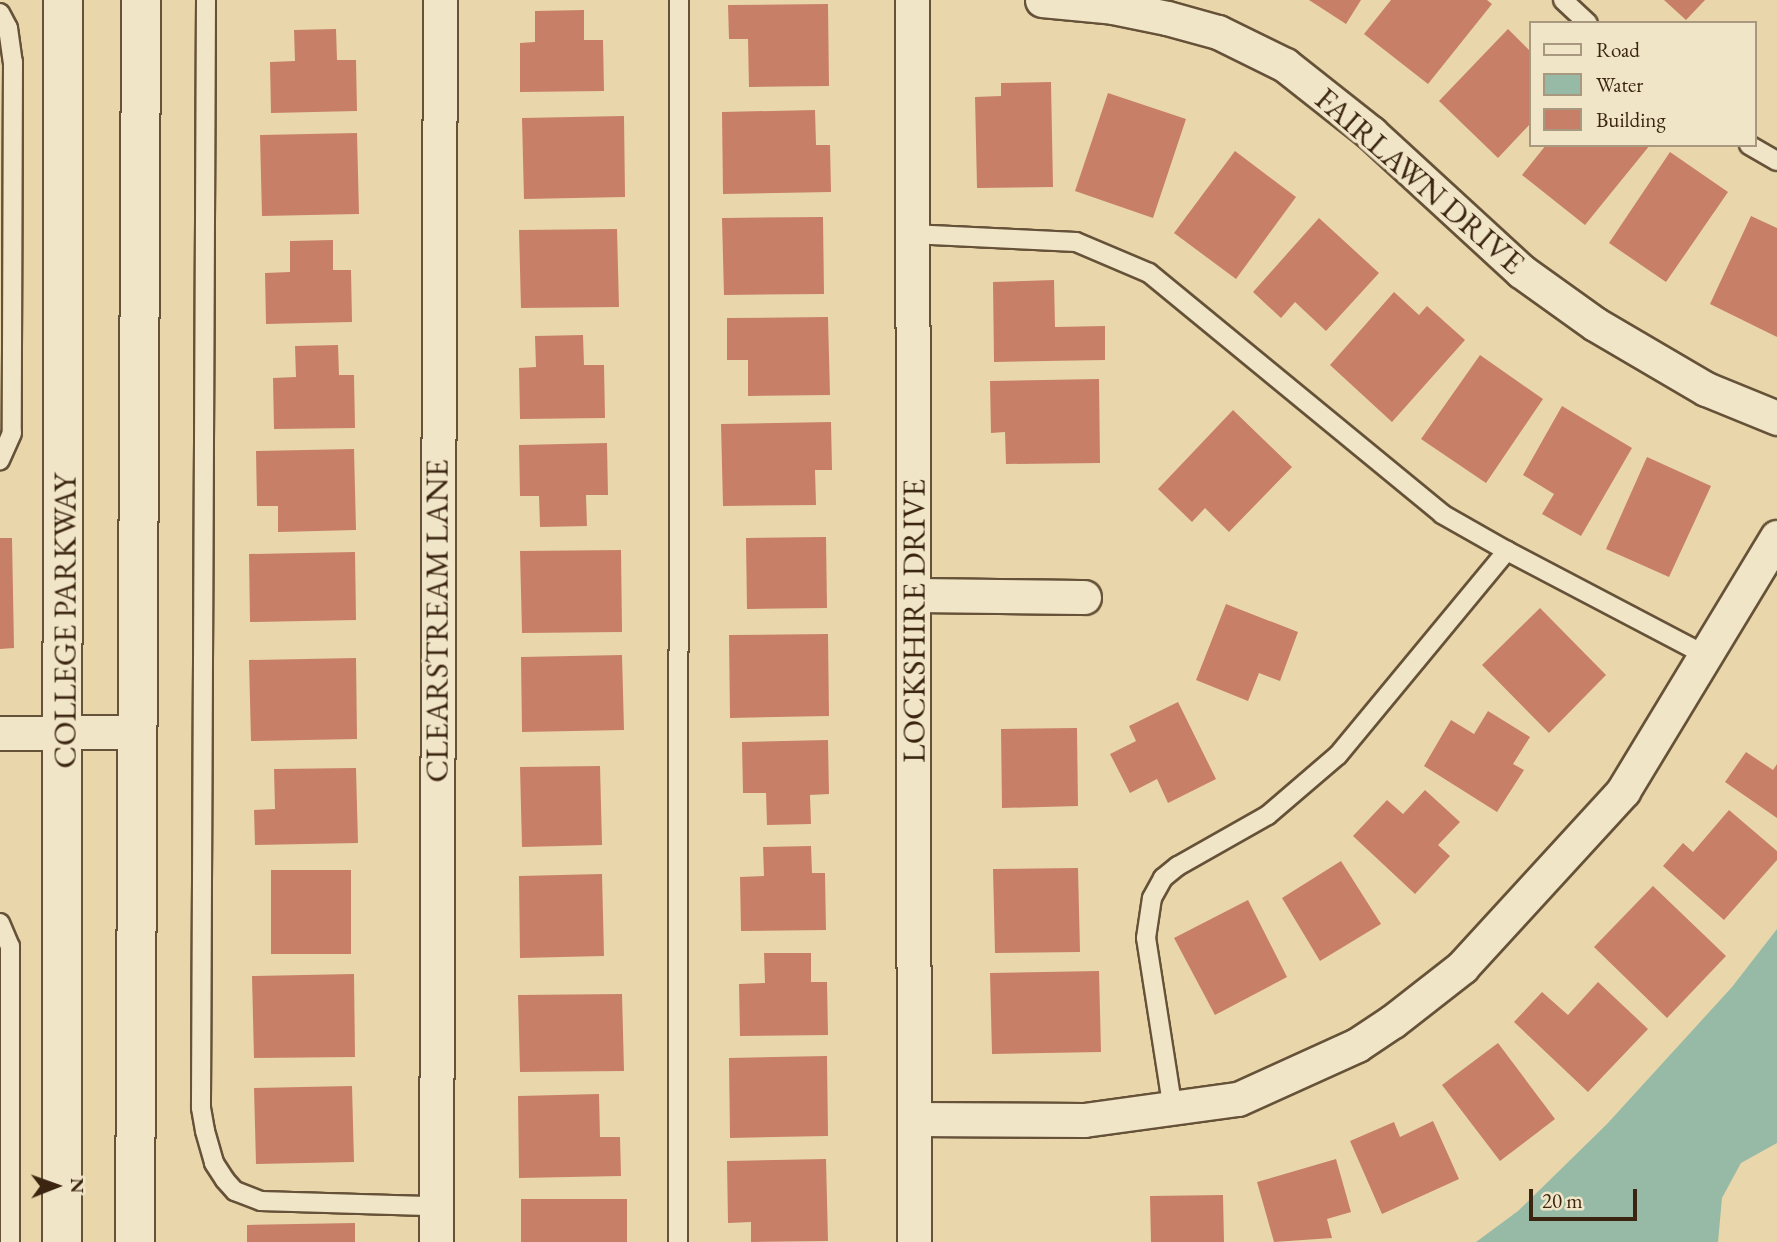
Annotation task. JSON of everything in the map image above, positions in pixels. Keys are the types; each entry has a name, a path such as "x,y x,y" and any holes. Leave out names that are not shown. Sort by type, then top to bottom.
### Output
{"main road":[{"name":"COLLEGE PARKWAY","path":"62,1242 66,732 63,0"},
{"path":"135,1242 141,0"}],"street":[{"name":"CLEARSTREAM LANE","path":"436,1242 434,1206 440,0"},
{"name":"LOCKSHIRE DRIVE","path":"912,0 914,1242"},
{"name":"FAIRLAWN DRIVE","path":"1042,0 1113,7 1167,18 1218,33 1285,65 1371,134 1531,279 1595,324 1706,389 1777,418"},
{"path":"915,1119 1084,1120 1173,1110 1238,1099 1357,1045 1462,967 1623,792 1777,537"},
{"path":"915,595 1084,597"},
{"path":"0,733 137,732"}],"lane":[{"path":"206,0 201,1108 205,1131 214,1163 225,1180 252,1198 434,1206"},
{"path":"678,1242 679,0"},
{"path":"1563,0 1586,21"},
{"path":"0,13 12,55 13,218 12,433 0,460"},
{"path":"1752,147 1777,161"},
{"path":"911,234 1076,242 1149,273 1442,514 1705,655"},
{"path":"1173,1110 1146,938 1152,898 1164,878 1178,866 1268,815 1338,755 1507,551"},
{"path":"0,923 10,946 10,1242"}],"water":[{"path":"1777,929 1777,1143 1741,1163 1722,1198 1718,1242 1476,1242 1518,1211 1607,1124 1732,987"}],"building":[{"path":"1309,0 1361,0 1346,24"},
{"path":"1391,0 1487,0 1492,4 1428,84 1364,34"},
{"path":"1664,0 1705,0 1686,20"},
{"path":"828,4 829,86 749,87 748,39 729,39 728,5"},
{"path":"584,10 584,40 603,40 604,91 520,92 520,43 535,42 535,11"},
{"path":"336,29 337,60 356,60 357,111 271,113 270,62 295,61 294,30"},
{"path":"1508,29 1528,49 1528,126 1498,158 1439,101"},
{"path":"1051,82 1053,187 977,188 975,97 1001,96 1001,83"},
{"path":"1108,93 1186,119 1153,218 1075,191"},
{"path":"815,110 816,145 830,145 831,192 723,194 722,112"},
{"path":"624,116 625,197 524,199 522,118"},
{"path":"357,133 359,214 262,216 260,135"},
{"path":"1544,147 1648,147 1585,225 1522,175"},
{"path":"1235,151 1296,197 1236,279 1174,233"},
{"path":"1670,152 1728,192 1666,282 1609,243"},
{"path":"1751,216 1777,228 1777,337 1710,304"},
{"path":"823,217 824,294 724,295 722,218"},
{"path":"1319,218 1379,273 1326,331 1295,302 1281,318 1253,292"},
{"path":"617,229 619,307 521,308 519,230"},
{"path":"333,240 333,270 351,270 352,322 266,324 265,273 290,272 290,241"},
{"path":"1054,280 1055,327 1105,326 1105,360 994,362 993,282"},
{"path":"1394,292 1419,315 1427,306 1465,340 1392,422 1330,365"},
{"path":"828,317 830,395 748,396 748,360 727,360 727,318"},
{"path":"583,335 584,365 604,365 605,418 520,419 519,368 536,367 535,336"},
{"path":"338,345 339,375 354,375 355,428 274,429 273,378 296,377 295,346"},
{"path":"1480,355 1543,399 1486,483 1421,439"},
{"path":"1099,379 1100,463 1006,464 1005,432 991,433 990,381"},
{"path":"1562,406 1632,448 1581,536 1542,514 1554,494 1523,475"},
{"path":"1233,410 1292,467 1229,532 1205,508 1192,522 1158,489"},
{"path":"831,422 832,470 815,470 816,505 723,506 721,424"},
{"path":"607,443 608,495 586,495 587,526 540,527 539,496 520,496 519,445"},
{"path":"354,449 356,530 278,532 278,506 257,506 256,451"},
{"path":"1647,457 1711,486 1669,577 1606,549"},
{"path":"826,537 827,608 747,609 746,538"},
{"path":"0,538 12,538 14,648 0,649"},
{"path":"621,550 622,632 522,633 520,551"},
{"path":"355,552 356,620 250,622 249,554"},
{"path":"1226,604 1298,632 1280,681 1259,673 1248,701 1196,680"},
{"path":"1540,608 1606,675 1549,733 1482,665"},
{"path":"828,634 829,716 730,718 729,635"},
{"path":"622,655 624,730 522,732 521,657"},
{"path":"356,658 357,739 251,741 249,660"},
{"path":"1178,702 1216,779 1168,803 1157,779 1130,793 1110,754 1136,741 1129,726"},
{"path":"1488,711 1530,737 1513,764 1524,770 1497,812 1424,766 1451,720 1474,734"},
{"path":"1077,728 1078,806 1002,808 1001,729"},
{"path":"828,740 829,794 810,795 811,824 767,825 766,793 743,793 742,742"},
{"path":"1746,752 1773,770 1777,764 1777,818 1725,782"},
{"path":"600,766 602,845 522,847 520,767"},
{"path":"356,768 358,843 255,845 254,810 275,809 274,769"},
{"path":"1425,790 1460,822 1438,845 1450,856 1415,894 1353,836 1387,800 1403,814"},
{"path":"1729,810 1777,851 1777,860 1724,920 1663,866 1683,843 1693,852"},
{"path":"811,846 812,873 825,873 826,930 741,931 740,877 764,876 763,847"},
{"path":"1341,861 1381,924 1320,961 1282,898"},
{"path":"1078,868 1080,952 995,953 993,869"},
{"path":"271,870 351,870 351,954 271,954"},
{"path":"602,874 604,956 520,958 519,876"},
{"path":"1653,886 1726,956 1667,1018 1594,947"},
{"path":"1248,900 1287,977 1215,1015 1174,938"},
{"path":"764,953 811,953 811,982 827,982 828,1035 740,1036 739,984 765,983"},
{"path":"1099,971 1101,1052 992,1054 990,973"},
{"path":"354,974 355,1057 254,1058 252,976"},
{"path":"1598,982 1648,1029 1588,1092 1514,1022 1542,992 1568,1015"},
{"path":"622,994 624,1071 520,1072 518,995"},
{"path":"1498,1043 1555,1119 1500,1161 1442,1085"},
{"path":"827,1056 828,1136 730,1138 729,1058"},
{"path":"352,1086 354,1162 256,1164 254,1088"},
{"path":"599,1094 600,1137 620,1137 621,1176 519,1178 518,1096"},
{"path":"1433,1121 1459,1179 1382,1214 1350,1141 1394,1122 1400,1137"},
{"path":"826,1159 828,1241 751,1242 751,1222 728,1223 727,1161"},
{"path":"1336,1159 1351,1212 1327,1219 1332,1238 1274,1242 1257,1182"},
{"path":"1223,1195 1224,1242 1151,1242 1150,1196"},
{"path":"521,1199 627,1199 627,1242 521,1242"},
{"path":"355,1223 355,1242 247,1242 247,1225"}]}
